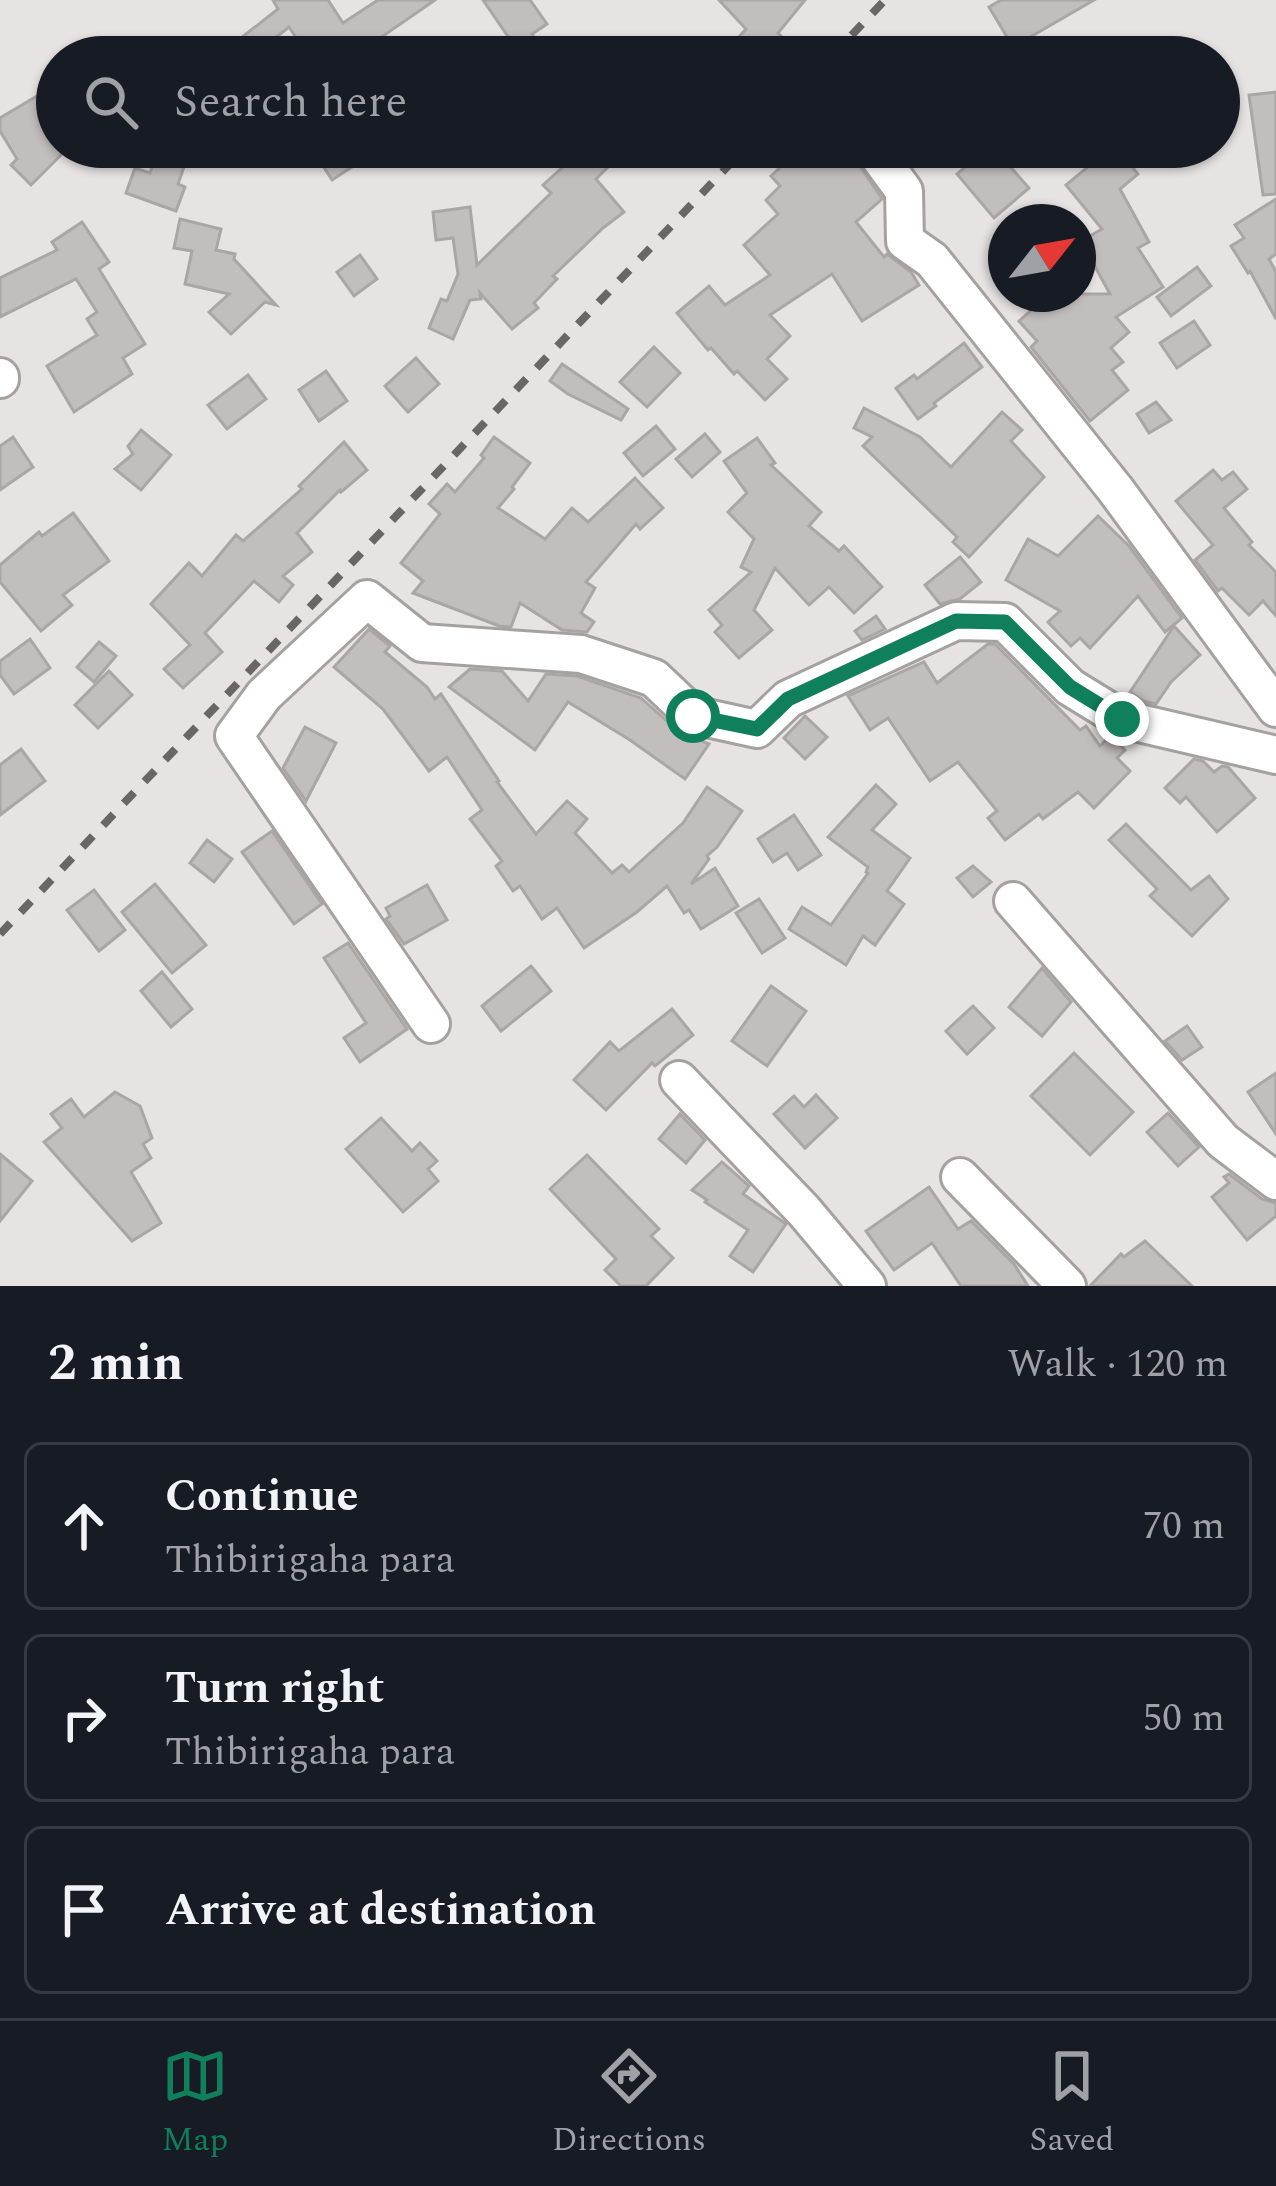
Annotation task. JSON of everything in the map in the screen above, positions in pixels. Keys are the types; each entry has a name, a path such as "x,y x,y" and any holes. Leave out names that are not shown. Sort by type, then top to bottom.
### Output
{"street":[{"path":"888,168 904,190 905,241 932,260 1101,472 1276,709"},
{"path":"431,1024 234,736 264,695 367,599 422,643 580,654 654,678 693,716 757,729 788,699 956,621 1005,622 1070,687 1122,719 1276,755"},
{"path":"1012,901 1223,1141 1276,1181"},
{"path":"679,1080 804,1211 867,1286"},
{"path":"960,1177 1067,1286"}],"building":[{"path":"273,0 328,0 343,23 378,0 435,0 383,36 295,36 289,27 278,36 244,36 278,9"},
{"path":"483,0 530,0 547,24 533,36 508,36"},
{"path":"719,0 805,0 778,33 781,36 740,36 746,29"},
{"path":"1001,0 1094,0 1032,36 1006,36 989,7"},
{"path":"1276,92 1276,194 1263,195 1249,95"},
{"path":"36,97 36,168 48,168 31,185 11,165 17,159 0,131 0,118"},
{"path":"135,168 150,173 152,168 184,168 178,184 185,187 176,211 126,193"},
{"path":"324,168 350,168 332,180"},
{"path":"562,168 607,168 596,179 624,212 553,276 557,279 534,303 538,308 512,329 480,293 481,299 470,300 453,339 429,328 458,274 453,238 436,240 433,212 470,207 477,265 551,193 543,185"},
{"path":"780,168 861,168 882,199 856,222 884,257 887,254 911,272 919,285 862,321 832,274 770,315 790,336 767,359 787,379 765,400 708,350 677,313 709,286 725,305 770,275 744,245 778,214 766,200 780,186 771,176"},
{"path":"964,168 1011,168 1029,188 1010,204 988,204 988,211 957,174"},
{"path":"1087,168 1133,168 1138,174 1120,189 1149,242 1138,248 1163,287 1116,317 1129,332 1111,348 1123,362 1112,370 1128,390 1090,421 1031,347 1037,341 1019,321 1029,312 1096,312 1096,294 1110,294 1096,268 1096,232 1102,229 1096,222 1096,204 1082,204 1066,185"},
{"path":"1276,199 1276,254 1269,259 1276,272 1276,319 1231,246 1244,238 1235,225"},
{"path":"180,219 221,229 216,250 235,254 234,259 276,305 265,302 231,334 209,312 229,294 185,284 192,251 174,248"},
{"path":"82,222 109,262 99,269 145,344 123,358 132,374 74,412 47,366 97,335 87,319 97,312 76,279 0,317 0,278 57,250 52,242"},
{"path":"360,255 377,279 354,296 337,272"},
{"path":"1197,267 1211,286 1171,316 1157,297"},
{"path":"1194,321 1210,345 1177,368 1160,343"},
{"path":"964,343 982,367 918,419 896,388 914,375 917,379"},
{"path":"654,347 680,373 647,407 620,382"},
{"path":"416,358 439,384 408,412 385,386"},
{"path":"562,364 628,409 621,420 550,381"},
{"path":"326,371 347,401 319,421 299,390"},
{"path":"248,375 266,399 227,429 208,405"},
{"path":"1156,402 1171,420 1149,433 1137,414"},
{"path":"864,408 920,437 951,467 1002,412 1022,430 1011,441 1044,477 969,557 953,542 957,537 863,446 872,437 854,428"},
{"path":"656,426 675,449 643,476 624,453"},
{"path":"141,430 171,455 141,490 115,469 133,454 128,446"},
{"path":"705,434 720,452 692,477 676,459"},
{"path":"13,437 33,467 0,490 0,446"},
{"path":"494,437 530,463 498,508 545,539 572,508 588,522 635,478 663,508 640,529 636,524 586,582 595,588 581,613 594,622 587,632 562,630 520,603 511,627 499,626 413,593 423,581 401,563 440,514 429,504 447,484 455,492 484,458 481,455"},
{"path":"757,438 775,463 771,465 821,512 809,526 839,551 844,546 882,587 854,613 829,587 809,605 775,568 754,610 772,630 739,658 715,632 722,625 709,610 751,572 741,567 754,539 728,512 747,493 724,461"},
{"path":"344,442 367,470 297,533 312,552 283,576 293,585 279,602 254,581 205,633 222,652 183,688 164,669 190,645 151,604 189,563 202,576 236,535 243,541 302,489 299,486"},
{"path":"1213,470 1222,480 1233,472 1247,489 1224,508 1252,542 1249,545 1276,572 1276,616 1263,601 1249,615 1222,588 1218,591 1195,560 1213,545 1176,501"},
{"path":"73,513 109,561 63,595 72,605 41,631 0,582 0,565 39,532 42,536"},
{"path":"1098,516 1129,546 1182,618 1165,632 1138,596 1090,648 1080,638 1071,646 1048,622 1060,611 1006,580 1028,539 1058,556"},
{"path":"960,557 981,582 960,599 940,604 925,585"},
{"path":"876,616 885,629 862,640 855,631"},
{"path":"1174,626 1200,655 1156,704 1143,701 1130,692"},
{"path":"369,629 390,646 385,652 435,699 441,694 536,834 567,801 587,819 575,833 612,873 622,865 629,872 683,823 707,787 742,811 691,884 715,868 738,906 701,929 667,886 584,948 557,908 542,919 520,886 513,891 496,866 502,861 470,819 482,810 447,757 429,771 383,709 334,667"},
{"path":"30,639 50,668 14,694 0,675 0,661"},
{"path":"99,642 116,656 94,682 77,667"},
{"path":"988,644 995,644 1080,730 1086,726 1100,746 1109,737 1115,740 1125,750 1117,758 1130,771 1094,808 1078,792 1005,840 988,818 997,811 958,762 930,781 888,718 870,730 848,696 924,662 937,683"},
{"path":"470,669 502,671 528,701 546,674 577,676 641,698 679,732 709,744 685,779 568,702 535,750 449,687"},
{"path":"109,671 132,695 98,728 75,705"},
{"path":"805,716 827,737 805,759 784,738"},
{"path":"305,727 336,743 306,801 283,768"},
{"path":"21,749 45,781 0,815 0,765"},
{"path":"1194,759 1214,772 1228,767 1255,798 1217,832 1186,797 1180,803 1165,788"},
{"path":"876,785 896,804 872,830 910,858 887,891 904,904 875,945 863,936 846,965 789,929 802,907 831,925 868,873 868,867 828,837"},
{"path":"794,815 821,855 798,870 787,853 773,862 758,839"},
{"path":"1126,824 1191,890 1209,876 1228,899 1192,936 1150,896 1157,889 1109,840"},
{"path":"272,831 322,904 294,924 242,852"},
{"path":"207,840 232,859 214,882 190,863"},
{"path":"973,866 991,882 973,897 957,878"},
{"path":"155,884 206,945 172,973 122,912"},
{"path":"427,885 447,920 404,944 386,919 390,916 386,908"},
{"path":"94,890 125,930 99,951 67,910"},
{"path":"759,899 785,938 762,953 736,913"},
{"path":"348,943 407,1029 360,1062 344,1038 366,1023 324,958"},
{"path":"531,966 551,991 501,1031 482,1006"},
{"path":"1042,968 1071,1002 1042,1036 1009,1007"},
{"path":"162,972 192,1009 171,1027 141,991"},
{"path":"771,986 806,1011 767,1066 732,1041"},
{"path":"973,1006 994,1028 967,1054 946,1031"},
{"path":"672,1009 693,1035 655,1066 652,1063 606,1110 574,1080 610,1042 619,1051"},
{"path":"1187,1026 1202,1047 1182,1060 1165,1041"},
{"path":"1074,1053 1133,1112 1090,1155 1031,1096"},
{"path":"1276,1073 1276,1134 1248,1092"},
{"path":"115,1092 140,1106 152,1138 143,1144 151,1158 131,1172 161,1223 132,1241 44,1142 62,1128 51,1114 71,1099 84,1117"},
{"path":"816,1095 837,1118 805,1148 774,1114 794,1096 804,1107"},
{"path":"1168,1113 1199,1147 1178,1166 1147,1132"},
{"path":"680,1114 705,1140 686,1163 659,1139"},
{"path":"381,1118 412,1151 420,1143 437,1161 428,1169 438,1181 403,1212 346,1149"},
{"path":"0,1154 32,1181 0,1221"},
{"path":"587,1155 659,1229 651,1236 673,1258 646,1286 621,1286 605,1270 616,1259 550,1189"},
{"path":"722,1162 749,1186 743,1194 786,1224 753,1272 730,1256 748,1230 692,1190"},
{"path":"1229,1174 1262,1199 1276,1203 1276,1216 1247,1240 1212,1197 1229,1183 1224,1177"},
{"path":"929,1187 958,1229 971,1221 1014,1264 1028,1286 961,1286 932,1243 894,1270 866,1231"},
{"path":"1145,1241 1192,1286 1090,1286 1121,1254 1124,1257"}],"railway":[{"path":"851,36 885,0"},
{"path":"0,934 726,168"}],"route":[{"path":"693,716 757,729 788,699 956,621 1005,622 1070,687 1122,719"}]}
